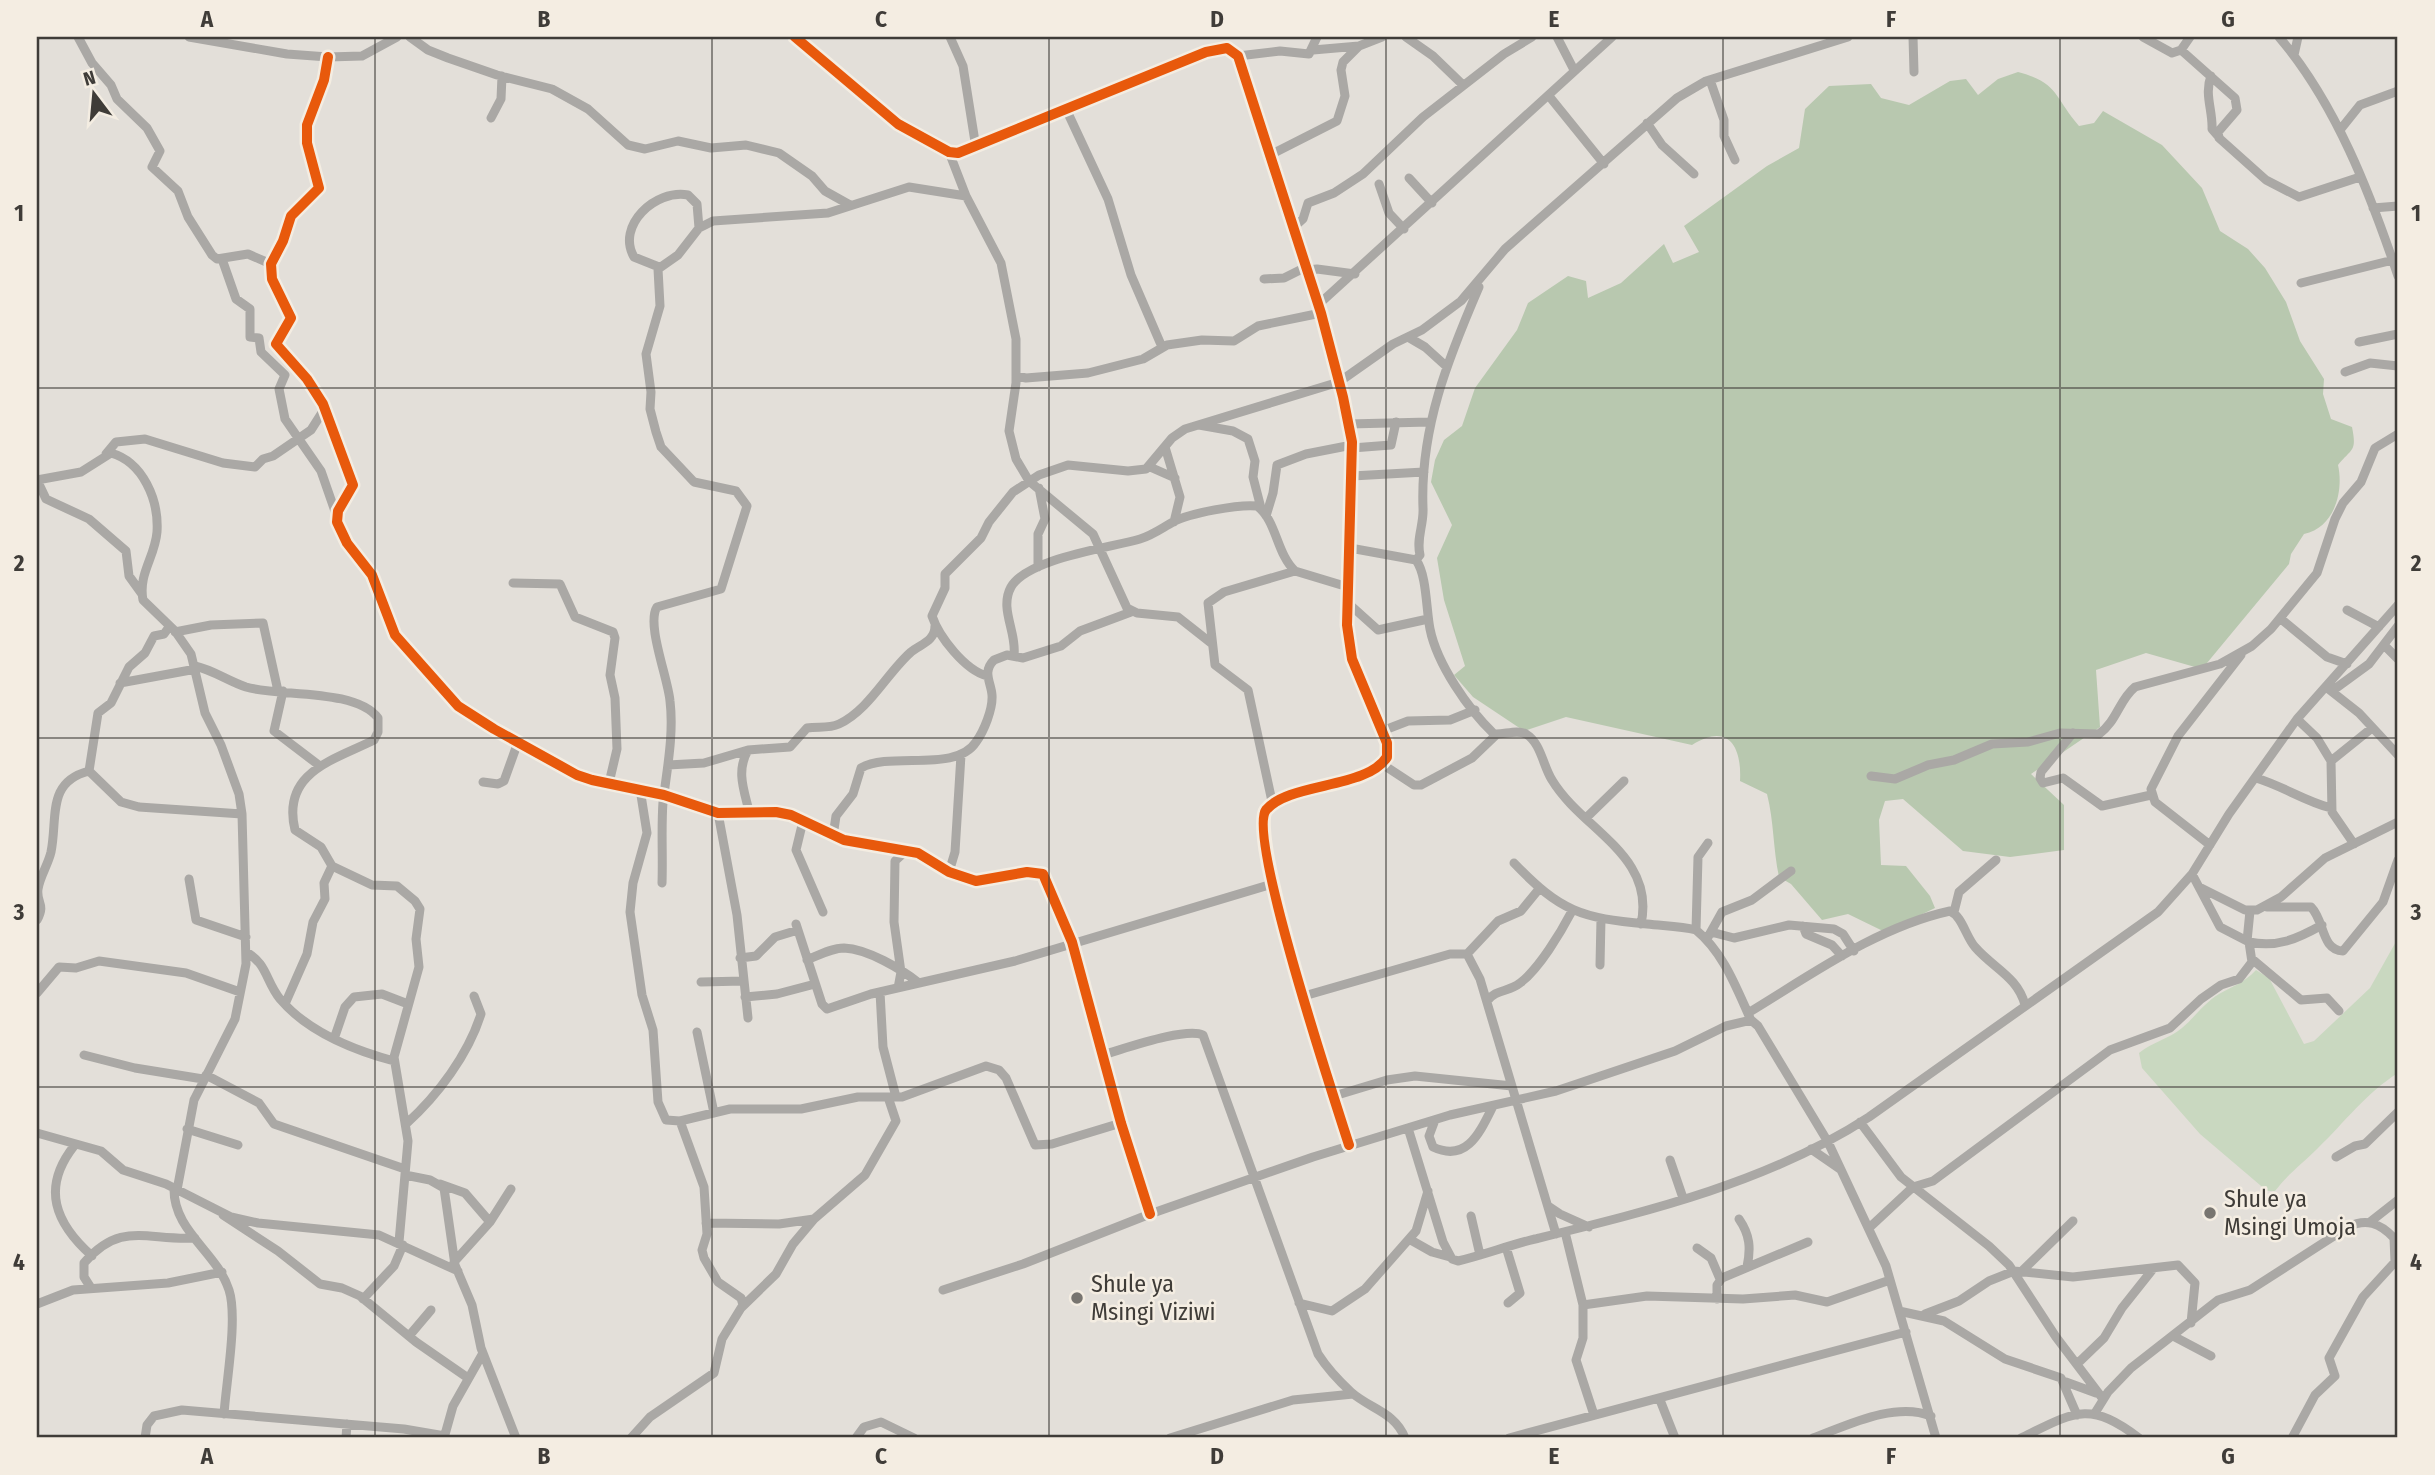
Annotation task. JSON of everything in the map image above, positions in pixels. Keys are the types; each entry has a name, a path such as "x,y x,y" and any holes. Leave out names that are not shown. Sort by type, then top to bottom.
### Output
{"street":[{"path":"78,37 92,63 111,85 117,99 153,135 160,150 152,165 153,170 178,191 188,217 208,249 217,259 247,254 271,264"},
{"path":"189,37 287,54 328,57 362,56 397,37"},
{"path":"410,37 428,50 502,76 552,89 588,109 621,140 637,148 678,141 711,148 746,145 779,153 812,176 825,191 850,205"},
{"path":"795,37 882,112 909,132 949,152 976,148 1206,52 1227,48 1238,56 1320,309 1349,424 1352,476 1348,603 1352,659 1387,743 1382,764 1370,772 1292,796 1273,806 1262,821 1272,884 1349,1145"},
{"path":"950,37 963,66 976,148"},
{"path":"1238,56 1280,51 1309,54 1317,37"},
{"path":"1313,50 1359,46 1382,37"},
{"path":"1406,37 1433,56 1463,86"},
{"path":"1294,227 1303,219 1308,202 1334,193 1363,174 1423,117 1532,37"},
{"path":"1557,37 1574,70"},
{"path":"1016,376 1026,378 1088,373 1143,359 1162,347 1193,341 1234,341 1258,326 1320,309 1612,37"},
{"path":"1150,467 1178,433 1339,382 1461,301 1505,249 1677,98 1710,80 1848,37"},
{"path":"1913,37 1914,72"},
{"path":"2143,37 2172,53 2181,50 2190,37"},
{"path":"2279,37 2294,55 2340,130 2374,208 2395,261 2398,276"},
{"path":"2294,55 2298,37"},
{"path":"1270,155 1338,121 1345,96 1341,70 1343,62 1359,46"},
{"path":"2181,50 2232,94 2238,105 2219,137"},
{"path":"328,57 324,80 306,125 307,143 319,187 290,216 283,241 271,264 272,279 291,318 276,344 307,379 325,408 352,485 337,517"},
{"path":"491,118 501,99 502,76"},
{"path":"2211,76 2207,95 2213,116 2212,129 2266,180 2291,195 2316,193 2360,177"},
{"path":"1710,80 1724,120 1724,136 1735,160"},
{"path":"2340,130 2360,105 2398,91"},
{"path":"1549,96 1604,164"},
{"path":"1066,109 1108,199 1131,275 1162,347"},
{"path":"1647,123 1662,145 1694,174"},
{"path":"949,152 966,196 1001,263 1016,339 1016,376 1009,436 1016,459 1029,481 1087,526 1101,550 1119,596 1131,612"},
{"path":"1409,178 1432,203"},
{"path":"1379,184 1389,213 1404,229"},
{"path":"659,267 678,255 699,228 713,221 810,215 909,187 966,196"},
{"path":"659,267 634,257 629,245 637,220 649,204 665,195 688,195 697,204 699,228"},
{"path":"2374,208 2398,206"},
{"path":"222,259 236,299 250,309 250,337 260,339 261,352 285,375 279,392 285,419 321,471 346,543 372,575 398,642 458,706 577,775 664,794 718,813 776,812 803,821 833,836 881,848 908,849 949,873 985,881 1027,872 1043,874 1072,942 1121,1123 1150,1214"},
{"path":"2301,283 2395,261"},
{"path":"659,267 660,306 646,354 651,392 650,409 661,447 694,482 736,491 747,506 721,589 657,607 654,612 654,625 670,702 662,883"},
{"path":"1265,279 1284,278 1307,269 1355,274"},
{"path":"1416,560 1420,555 1418,544 1423,509 1421,490 1429,422 1446,366 1482,279"},
{"path":"2359,342 2398,334"},
{"path":"1408,337 1428,349 1446,366"},
{"path":"2346,372 2370,363 2398,366"},
{"path":"224,1415 232,1307 222,1272 179,1214 176,1189 187,1129 204,1077 235,1019 240,992 246,937 239,793 221,745 205,713 195,667 172,629 146,606 142,594 129,576 126,551 89,519 46,499 37,480 81,472 105,455 116,442 145,439 223,463 253,468 311,430 325,408"},
{"path":"1263,512 1273,493 1275,467 1306,454 1352,447 1391,445 1396,422"},
{"path":"1349,424 1429,422"},
{"path":"1198,425 1247,437 1255,461 1253,477 1263,512 1283,560 1295,571 1348,587"},
{"path":"2210,845 2151,795 2151,789 2168,751 2245,650 2281,619 2317,573 2343,503 2361,481 2375,449 2398,434"},
{"path":"1165,447 1180,502 1174,522"},
{"path":"105,455 111,453 122,456 136,466 151,497 157,532 149,561 142,574 142,594"},
{"path":"668,765 704,763 748,750 790,747 807,728 829,727 847,719 905,659 924,646 935,632 932,616 945,588 945,574 981,538 1005,501 1029,481 1068,465 1128,471 1150,467 1175,478"},
{"path":"1352,476 1424,472"},
{"path":"1038,567 1038,534 1045,519 1039,488"},
{"path":"1014,655 1015,640 1006,601 1013,584 1038,567 1143,538 1174,522 1247,506 1263,512"},
{"path":"1350,548 1416,560"},
{"path":"1416,560 1422,571 1428,619 1438,660 1496,735"},
{"path":"1273,806 1248,690 1215,666 1208,603 1213,598 1295,571"},
{"path":"513,583 561,583 575,617 613,632 615,638 610,675 615,698 617,748 609,783"},
{"path":"1348,603 1378,630 1428,619"},
{"path":"1409,1239 1432,1252 1458,1261 1589,1227 1768,1170 1828,1142 1860,1122 2148,920 2192,874 2297,719 2329,689 2398,605"},
{"path":"2347,610 2379,627"},
{"path":"833,836 836,816 853,794 861,768 881,762 961,755 977,741 988,714 992,694 987,676 994,660 1014,655 1023,658 1061,646 1080,631 1131,612 1173,615 1187,621 1211,642"},
{"path":"1187,621 1208,616"},
{"path":"2281,619 2327,657 2347,664"},
{"path":"89,771 98,713 111,703 120,683 154,636 172,629 264,623 280,691 274,731 320,766"},
{"path":"935,626 971,667 987,676"},
{"path":"2329,689 2362,670 2385,646 2398,626"},
{"path":"2385,646 2398,659"},
{"path":"1871,776 1895,779 1922,767 1954,760 1981,747 2028,742 2049,735 2095,735 2116,718 2127,693 2135,687 2206,669 2245,650"},
{"path":"120,683 195,667 246,687 335,698 364,708 378,718 378,732 374,740 320,766 299,784 293,821 295,830 321,847 331,860 332,866 324,883 325,900 313,922 307,954 285,1004"},
{"path":"2329,689 2398,755"},
{"path":"1382,731 1408,721 1450,720 1475,710"},
{"path":"2297,719 2317,738 2331,761 2331,808 2335,819 2354,844"},
{"path":"2331,761 2372,728"},
{"path":"1382,764 1414,785 1421,785 1472,758 1496,735 1519,732 1533,740 1552,780 1638,877 1644,894 1641,924"},
{"path":"2073,733 2041,772 2043,783 2065,779 2102,806 2151,795"},
{"path":"482,782 498,784 505,781 518,742"},
{"path":"748,750 742,760 741,774 750,811"},
{"path":"949,873 955,852 961,755"},
{"path":"89,771 121,802 139,807 242,814"},
{"path":"37,920 42,905 38,887 50,858 60,792 69,778 89,771"},
{"path":"2256,778 2282,786 2301,799 2331,808"},
{"path":"1586,818 1624,780"},
{"path":"640,789 647,833 633,883 630,912 642,995 653,1030 658,1102 666,1120 680,1121 736,1108 800,1109 858,1097 892,1097 929,1089 986,1066 999,1070 1006,1078 1035,1145 1052,1144 1121,1123"},
{"path":"718,813 737,915 748,1018"},
{"path":"803,821 796,850 823,912"},
{"path":"2267,907 2325,858 2398,822"},
{"path":"1696,930 1698,858 1709,843"},
{"path":"898,988 901,972 894,922 895,869 896,858 908,849"},
{"path":"1996,860 1959,892 1954,912 1981,954 2016,983 2025,1006"},
{"path":"2201,888 2250,911 2267,907 2308,905 2320,916 2326,941 2339,952 2346,949 2383,902 2398,860"},
{"path":"1514,863 1539,889 1572,911 1601,919 1696,930 1709,935 1734,938 1788,925 1839,930 1854,951"},
{"path":"332,866 372,885 397,886 419,906 416,939 419,967 395,1044 394,1061 408,1141 401,1244 394,1266 363,1299"},
{"path":"1709,935 1722,912 1752,900 1791,871"},
{"path":"2192,874 2220,927 2248,942 2275,945 2287,943 2322,925"},
{"path":"189,879 196,920 246,937"},
{"path":"740,958 756,956 775,937 797,927 822,1004 827,1009 880,992 1015,961 1272,884"},
{"path":"1304,996 1450,954 1467,954 1498,921 1521,911 1539,889"},
{"path":"1487,1001 1494,993 1511,989 1528,977 1572,911"},
{"path":"2250,911 2248,942 2252,959 2301,1000 2327,998 2339,1012"},
{"path":"943,1290 1023,1264 1150,1214 1349,1145 1435,1119 1517,1101 1675,1051 1749,1016 1842,956 1905,926 1954,912"},
{"path":"1600,965 1601,919"},
{"path":"1804,926 1806,934 1832,944 1842,956"},
{"path":"1709,935 1749,1016 1758,1026 1828,1142 1868,1228 1891,1280 1936,1438"},
{"path":"807,960 831,950 849,948 886,961 919,983"},
{"path":"246,952 261,962 275,992 285,1004 314,1029 394,1061"},
{"path":"1467,954 1480,979 1548,1206 1560,1233 1583,1305 1583,1338 1576,1357 1594,1415"},
{"path":"1868,1228 1913,1187 1933,1181 2110,1050 2175,1025 2201,999 2244,975 2252,959"},
{"path":"37,993 59,967 76,968 99,961 196,974 240,992"},
{"path":"701,982 743,981"},
{"path":"745,997 777,994 815,984"},
{"path":"631,1438 650,1417 714,1373 722,1339 743,1305 776,1274 793,1244 814,1219 872,1165 897,1121 883,1047 880,992"},
{"path":"334,1039 348,1000 354,997 382,994 408,1004"},
{"path":"405,1124 426,1103 469,1043 481,1014 474,996"},
{"path":"1102,1055 1195,1031 1203,1035 1318,1354 1353,1394 1390,1417 1401,1428 1405,1438"},
{"path":"697,1032 714,1113"},
{"path":"84,1055 135,1068 204,1077 259,1103 274,1124 465,1193 490,1222"},
{"path":"1334,1096 1387,1080 1415,1076 1512,1086"},
{"path":"1435,1119 1429,1136 1433,1147 1446,1152 1461,1150 1475,1141 1493,1106"},
{"path":"2336,1157 2365,1144 2398,1112"},
{"path":"680,1121 701,1174 707,1234 702,1250 705,1262 718,1282 741,1298 743,1305"},
{"path":"1860,1122 1895,1170 1913,1187 2018,1271 2102,1398"},
{"path":"1408,1128 1450,1257"},
{"path":"187,1129 238,1145"},
{"path":"37,1133 101,1152 123,1170 176,1189 219,1211 258,1223 359,1231 456,1266"},
{"path":"74,1146 59,1168 55,1196 69,1233 92,1256"},
{"path":"1811,1149 1841,1170"},
{"path":"1670,1160 1683,1198"},
{"path":"440,1184 447,1196 456,1266 472,1305 483,1353 516,1438"},
{"path":"456,1266 511,1189"},
{"path":"1298,1303 1336,1310 1365,1289 1416,1231 1428,1191"},
{"path":"2370,1222 2394,1210 2398,1200"},
{"path":"1548,1206 1589,1227"},
{"path":"219,1211 225,1219 278,1251 320,1284 342,1288 363,1299 468,1378"},
{"path":"1471,1216 1480,1255"},
{"path":"706,1223 779,1224 814,1219"},
{"path":"1738,1219 1749,1237 1747,1267"},
{"path":"1924,1314 1959,1301 1989,1281 2018,1271 2073,1221"},
{"path":"2095,1412 2102,1398 2131,1368 2175,1337 2218,1300 2250,1290 2348,1227 2363,1221 2370,1222 2394,1238 2395,1262 2355,1310 2329,1358 2334,1376 2315,1395 2292,1438"},
{"path":"91,1287 82,1269 92,1256 115,1237 195,1238"},
{"path":"1720,1279 1776,1258 1808,1242"},
{"path":"1506,1247 1520,1293 1508,1303"},
{"path":"1697,1248 1712,1258 1720,1279 1717,1298"},
{"path":"2018,1271 2073,1277 2180,1266 2195,1281 2192,1323"},
{"path":"2077,1364 2104,1338 2122,1308 2153,1269"},
{"path":"37,1304 60,1293 91,1287 167,1283 222,1272"},
{"path":"1583,1305 1647,1296 1717,1298 1795,1295 1832,1301 1891,1280"},
{"path":"409,1336 431,1310"},
{"path":"1899,1311 1924,1314 1944,1321 2005,1359 2048,1372 2066,1382 2080,1384 2102,1398"},
{"path":"1508,1438 1906,1332"},
{"path":"2175,1337 2211,1356"},
{"path":"145,1438 150,1420 159,1413 182,1410 347,1424 445,1437 453,1406 483,1353"},
{"path":"2066,1382 2077,1415"},
{"path":"1170,1438 1293,1400 1353,1394"},
{"path":"1660,1399 1675,1438"},
{"path":"1813,1438 1885,1415 1910,1411 1931,1416"},
{"path":"2021,1438 2077,1415 2095,1412 2120,1423 2139,1438"},
{"path":"856,1438 864,1427 881,1422 914,1438"},
{"path":"346,1438 347,1424"}],"green space":[{"path":"2018,72 2049,86 2079,126 2094,123 2103,111 2162,145 2202,188 2220,231 2248,249 2265,268 2286,302 2300,341 2324,379 2323,394 2331,419 2352,427 2353,446 2338,465 2338,497 2330,517 2314,530 2304,534 2291,554 2289,564 2202,669 2146,653 2096,670 2100,727 2031,774 2064,805 2064,850 2010,857 1963,851 1903,799 1885,801 1879,820 1881,865 1906,866 1930,896 1935,908 1885,932 1848,914 1822,920 1791,884 1779,877 1767,794 1740,781 1735,748 1724,737 1715,736 1692,745 1566,717 1524,731 1473,697 1454,675 1465,666 1444,600 1437,558 1452,525 1431,482 1435,460 1444,440 1462,426 1475,388 1517,330 1528,303 1568,276 1586,281 1588,298 1621,283 1664,244 1673,263 1699,252 1684,226 1767,166 1799,148 1805,109 1829,86 1871,84 1881,98 1909,105 1950,81 1966,79 1978,95 1998,79"},
{"path":"2398,938 2398,1073 2366,1099 2275,1191 2267,1191 2200,1134 2142,1068 2139,1053 2177,1032 2214,998 2256,970 2269,978 2304,1044 2314,1041 2370,988"}],"cycle path":[{"path":"795,37 898,124 949,152 958,153 1206,52 1227,48 1238,56 1321,313 1343,397 1352,442 1347,625 1352,659 1387,743 1387,757 1363,775 1292,794 1277,801 1266,810 1264,830 1280,915 1349,1145"},
{"path":"328,57 324,80 307,125 307,143 319,188 291,216 283,241 271,264 272,279 291,318 276,344 307,379 323,404 353,485 338,511 337,522 347,543 372,575 395,635 458,706 577,775 664,795 718,813 776,812 791,815 844,840 918,853 949,872 976,881 1027,872 1043,874 1072,942 1121,1123 1150,1214"}],"place":[{"name":"Shule ya Msingi Umoja","path":"2210,1213"},
{"name":"Shule ya Msingi Viziwi","path":"1077,1298"}]}
